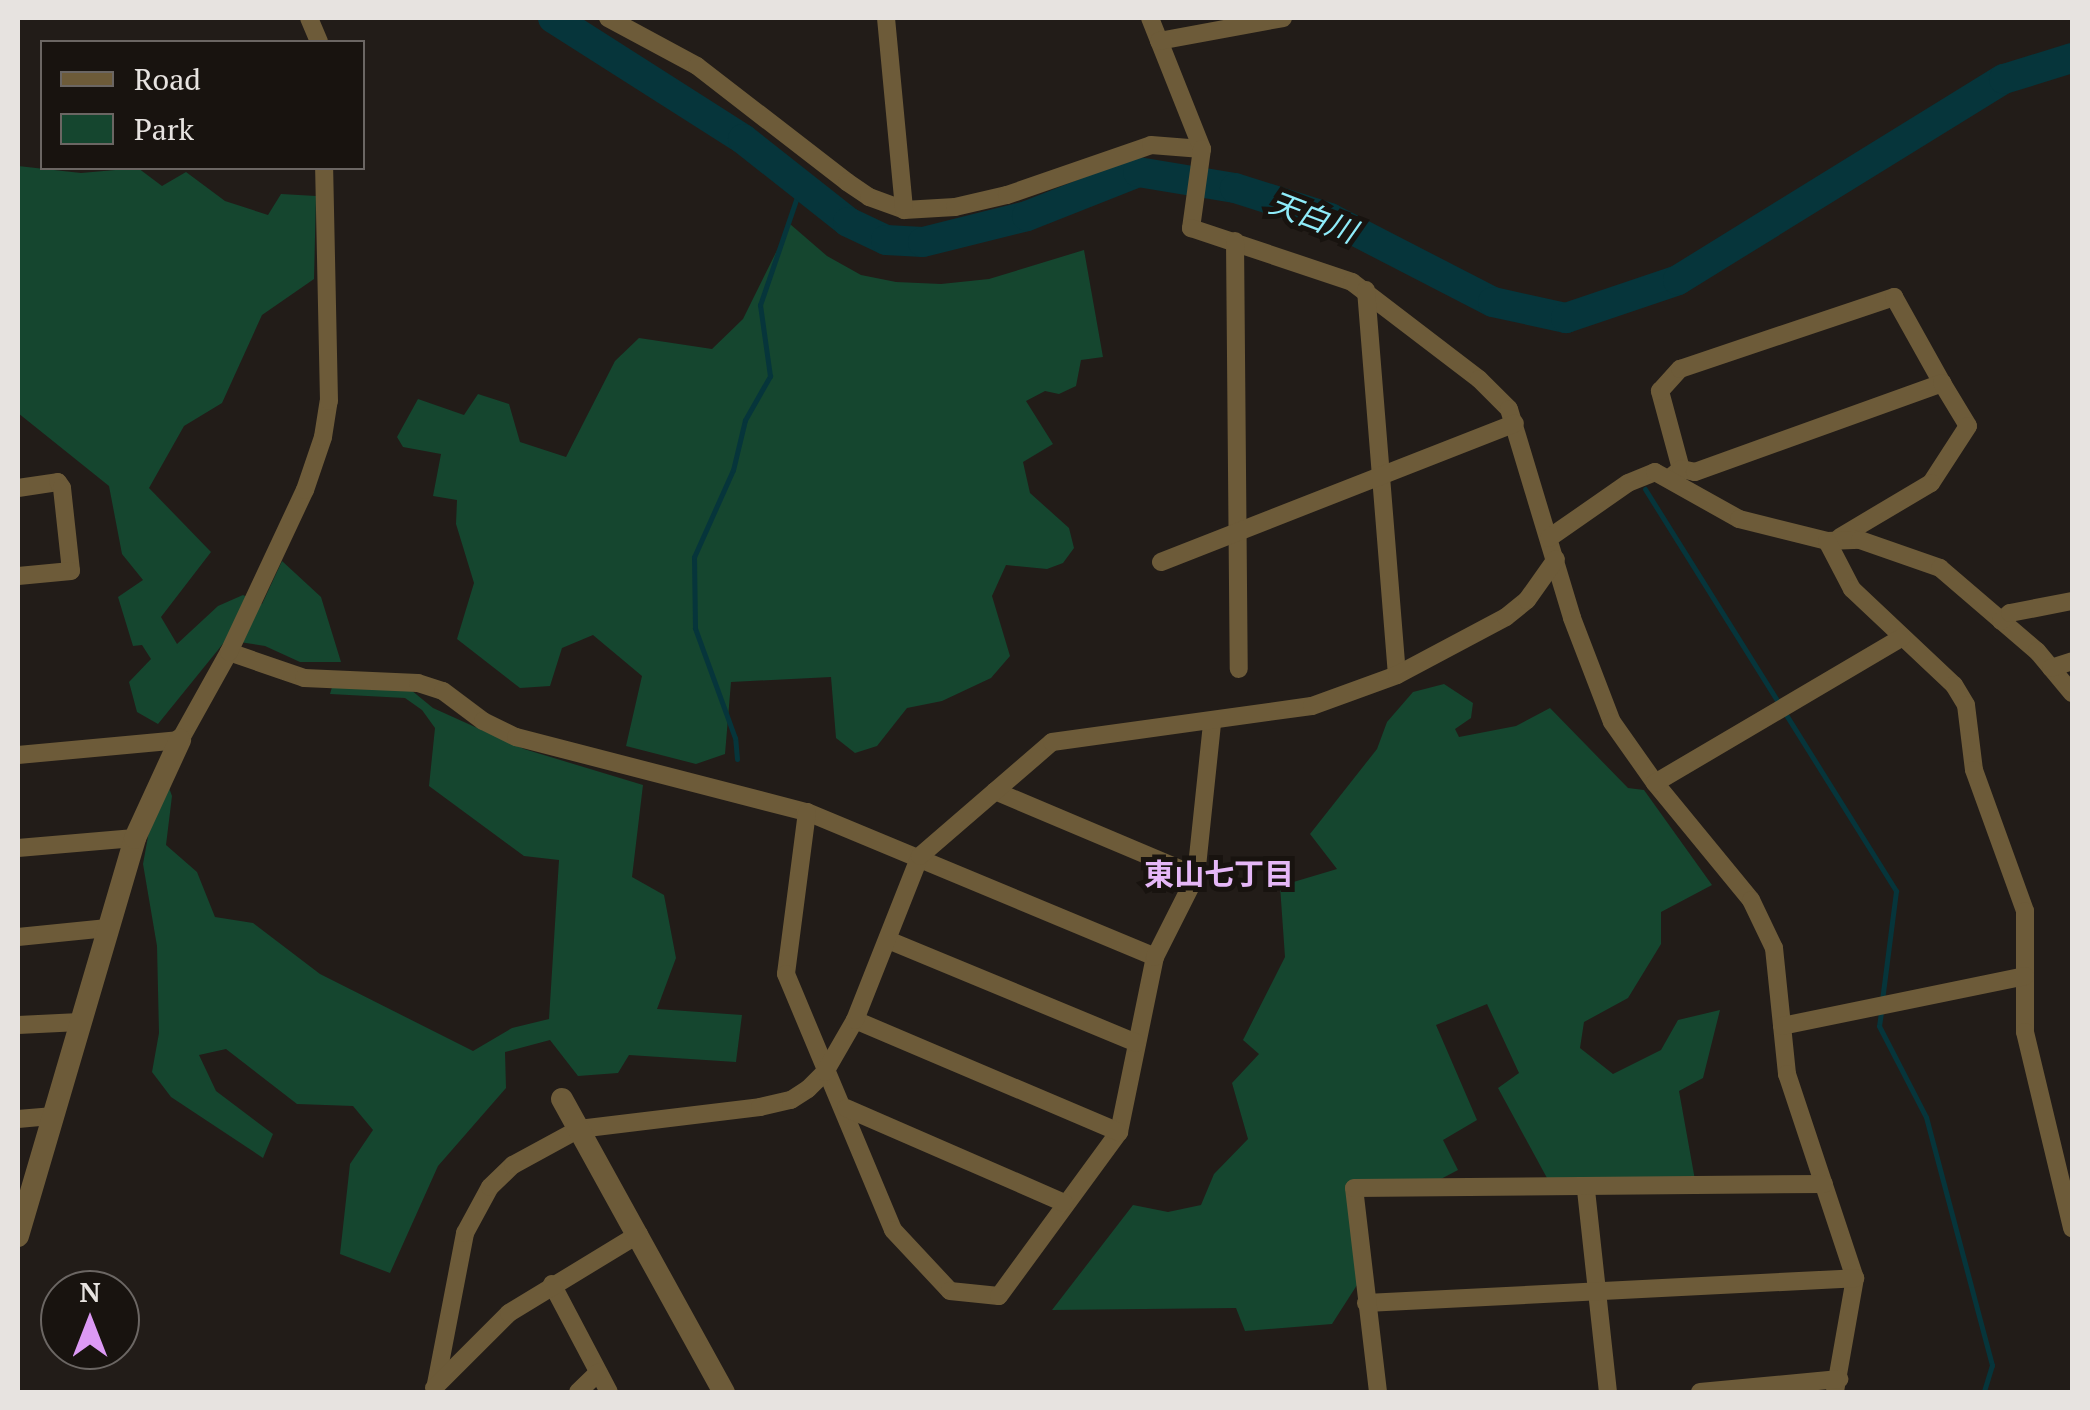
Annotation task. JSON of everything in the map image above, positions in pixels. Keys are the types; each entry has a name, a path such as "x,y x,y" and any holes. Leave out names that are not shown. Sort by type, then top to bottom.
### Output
{"street":[{"path":"608,18 697,66 847,182 869,197 904,210 955,207 1008,195 1151,145 1202,149"},
{"path":"886,18 904,210"},
{"path":"1150,18 1202,149 1191,228 1334,273 1366,290 1479,379 1509,409 1596,689 1612,722 1655,784 1751,900 1774,948 1788,1074 1854,1278 1837,1386 1700,1392"},
{"path":"1159,41 1283,18"},
{"path":"18,1236 21,1209 135,838 305,490 323,437 329,400 324,170"},
{"path":"1234,241 1234,534 1239,669"},
{"path":"1366,290 1397,676"},
{"path":"1833,539 1931,484 1968,426 1894,297 1680,370 1660,391 1676,473 1739,519 1940,568 2002,620 2072,693"},
{"path":"1549,538 1628,483 1656,472 1696,472 1942,383"},
{"path":"1161,562 1516,422"},
{"path":"18,488 58,482 62,488 72,571 18,576"},
{"path":"1833,539 1852,589 1954,685 1966,705 1974,770 2025,911 2030,1060 2072,1228"},
{"path":"434,1388 465,1234 490,1187 513,1165 579,1129 791,1100 826,1072 855,1020 920,856 1052,742 1212,723 1312,706 1397,676 1506,617 1527,600 1556,559"},
{"path":"2002,620 2010,613 2072,601"},
{"path":"1655,784 1900,638"},
{"path":"228,652 304,678 418,683 443,691 483,721 516,737 807,812 1156,957"},
{"path":"2051,668 2072,662"},
{"path":"807,812 786,974 826,1072 846,1108 892,1230 950,1291 999,1296 1119,1132 1156,957 1196,876 1212,723"},
{"path":"18,755 180,740"},
{"path":"995,791 1196,876"},
{"path":"18,848 135,838"},
{"path":"18,937 108,928"},
{"path":"888,940 1138,1044"},
{"path":"1782,1026 2025,976"},
{"path":"855,1020 1119,1132"},
{"path":"18,1026 80,1022"},
{"path":"562,1099 724,1392"},
{"path":"846,1108 1064,1203"},
{"path":"18,1119 51,1116"},
{"path":"1378,1392 1354,1188 1586,1190 1824,1184"},
{"path":"1586,1190 1608,1392"},
{"path":"434,1388 508,1313 639,1234"},
{"path":"1366,1303 1854,1278"},
{"path":"552,1284 609,1392"},
{"path":"578,1392 598,1373"}],"green space":[{"path":"18,166 81,173 141,170 162,186 186,172 225,201 268,215 281,194 316,196 314,279 262,315 222,403 184,426 149,488 211,552 161,617 177,644 218,606 243,595 262,604 282,561 321,597 341,662 300,662 265,646 226,640 158,724 137,712 129,682 151,659 142,645 133,646 118,597 143,580 122,554 109,486 18,413"},
{"path":"790,224 827,256 861,275 896,282 941,284 989,279 1084,250 1103,357 1081,360 1076,386 1059,394 1045,391 1026,401 1053,444 1023,462 1030,493 1069,528 1074,548 1063,563 1047,569 1006,565 992,596 1010,656 991,678 942,701 907,708 877,746 855,753 836,738 831,677 731,682 725,754 696,764 626,746 642,676 593,635 562,648 550,686 520,688 457,639 474,583 456,524 457,500 433,496 441,454 403,447 397,437 418,399 464,415 478,394 509,404 520,442 566,457 615,361 639,338 712,349 743,319"},
{"path":"1444,684 1473,703 1471,718 1455,729 1459,737 1516,726 1550,708 1628,788 1644,790 1712,885 1661,912 1661,944 1628,998 1584,1022 1580,1048 1613,1074 1661,1050 1678,1020 1720,1010 1703,1078 1679,1091 1695,1180 1547,1178 1498,1088 1519,1073 1487,1004 1436,1025 1477,1120 1443,1140 1458,1170 1437,1181 1347,1183 1357,1285 1332,1324 1245,1331 1236,1308 1052,1310 1133,1205 1168,1212 1201,1205 1214,1174 1248,1139 1232,1083 1259,1054 1243,1040 1285,957 1280,886 1337,869 1310,834 1377,749 1387,722 1413,692"},
{"path":"332,687 411,690 433,708 524,749 643,785 632,877 664,895 676,958 657,1009 742,1015 736,1062 629,1055 618,1073 578,1076 550,1040 505,1052 506,1088 438,1166 390,1273 340,1254 350,1164 373,1130 353,1106 297,1104 226,1049 199,1055 216,1091 273,1134 263,1158 171,1097 152,1072 159,1033 157,946 143,864 149,831 168,785 172,796 166,845 197,872 215,917 253,923 320,974 473,1051 512,1028 549,1019 559,860 524,856 429,786 435,728 422,710 405,698 330,694"}],"waterway":[{"name":"天白川","path":"553,18 743,139 848,222 886,240 923,242 1027,216 1138,172 1235,188 1330,218 1493,302 1566,318 1678,280 2004,79 2072,58"},
{"path":"737,759 735,738 695,628 694,557 733,470 745,420 770,376 760,305 801,185"},
{"path":"1645,489 1896,891 1882,1001"},
{"path":"1881,1012 1879,1026 1926,1117 1992,1365 1984,1392"}],"district":[{"name":"東山七丁目","path":"1219,874"}]}
